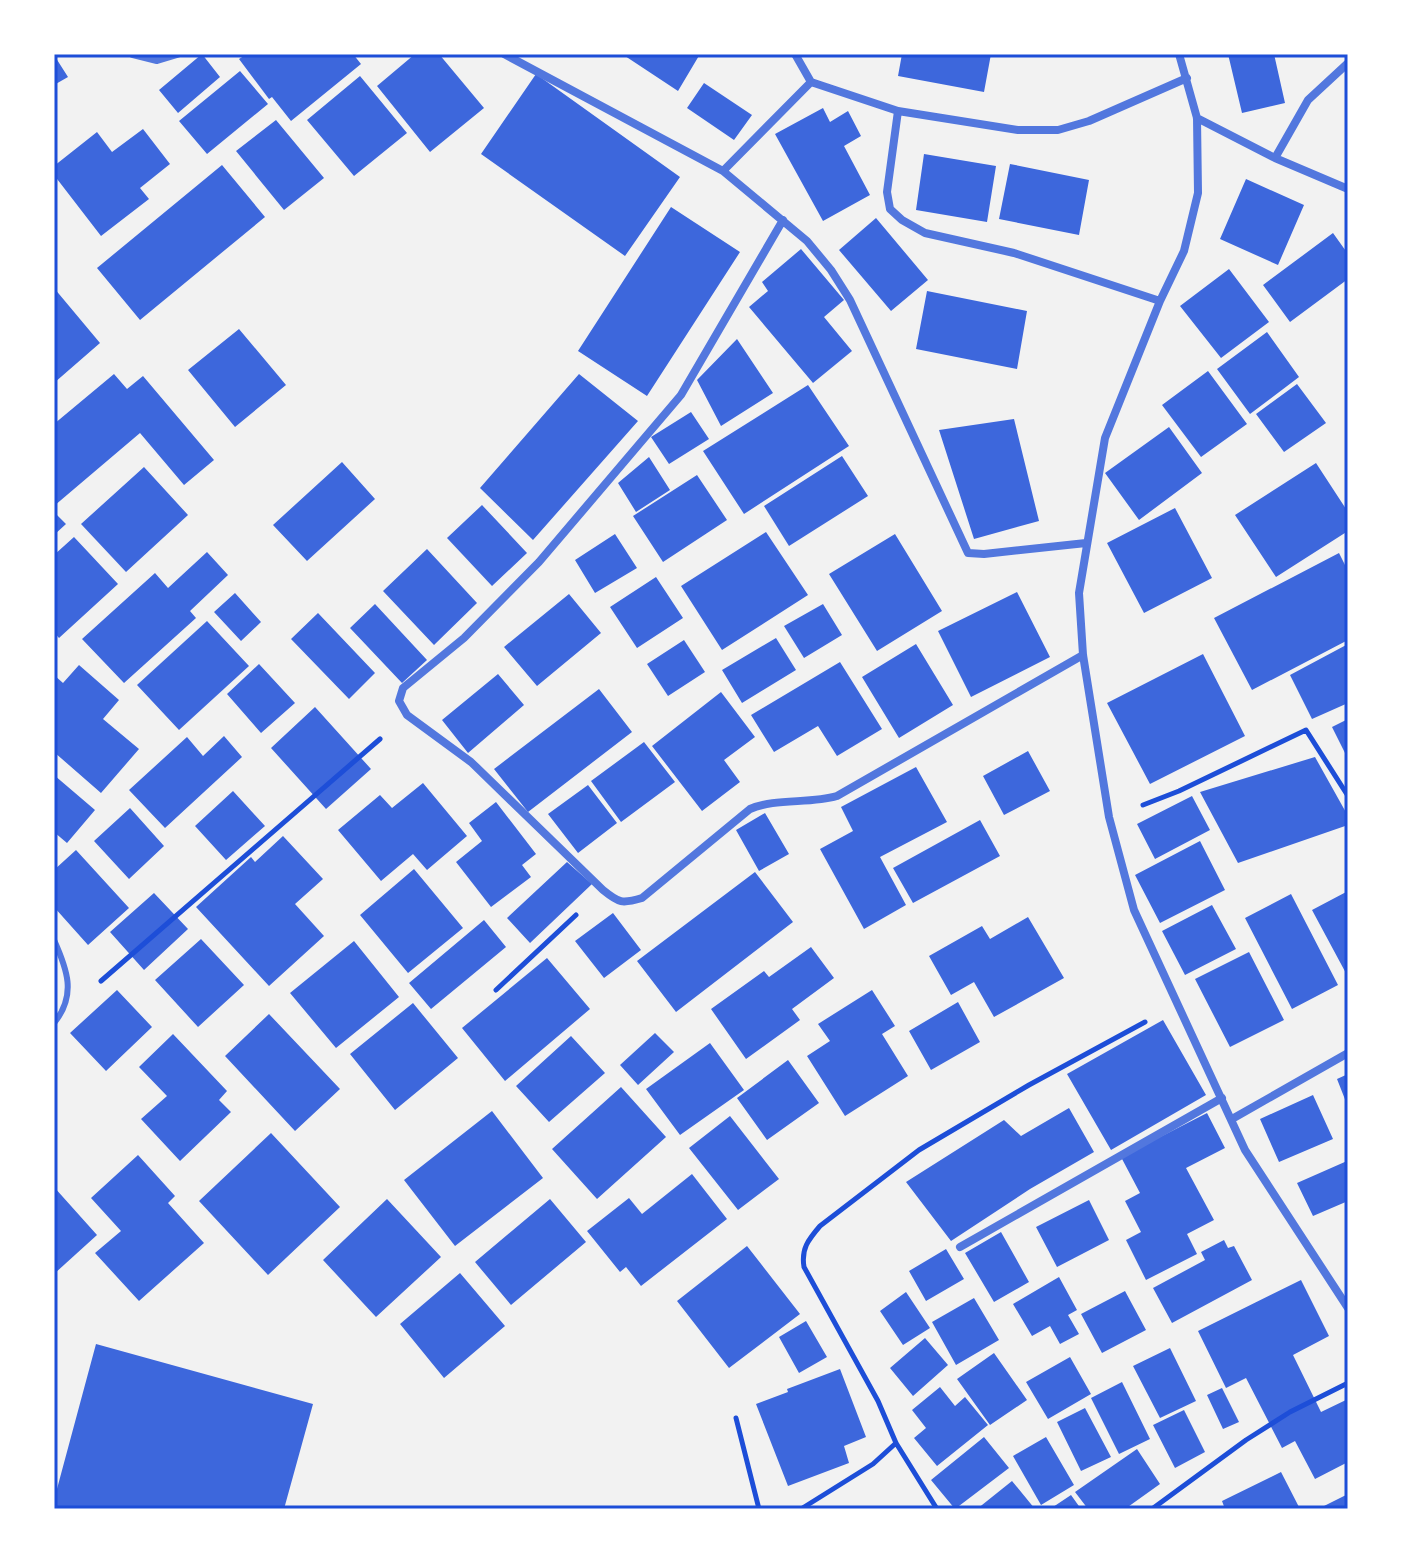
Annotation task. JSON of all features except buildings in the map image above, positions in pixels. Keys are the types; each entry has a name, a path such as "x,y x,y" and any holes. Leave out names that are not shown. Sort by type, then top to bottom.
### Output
{"street":[{"path":"133,54 157,60 177,54"},
{"path":"504,54 723,171 807,241 850,300 968,553 1086,543"},
{"path":"795,54 811,82 898,111 1018,130 1058,130 1089,121 1187,78"},
{"path":"1179,54 1197,118 1198,193 1184,251 1160,301 1105,438 1079,593 1083,655 1109,817 1134,910 1245,1150 1348,1308"},
{"path":"1275,158 1308,100 1348,63"},
{"path":"723,171 811,82"},
{"path":"898,111 887,192 890,209 902,220 925,233 1014,253 1160,301"},
{"path":"1197,118 1275,158 1348,189"},
{"path":"783,220 681,395 539,562 464,638 403,688 399,701 407,715 471,762 603,890 617,901 627,902 642,898 750,809 837,796 1083,655"},
{"path":"1232,1119 1348,1053"},
{"path":"960,1247 1222,1098"}],"lane":[{"path":"54,940 68,969 69,993 56,1021"}],"path":[{"path":"56,1021 407,715"},
{"path":"1109,817 1179,791 1306,730 1348,796"},
{"path":"496,990 603,890"},
{"path":"1152,1509 1246,1440 1290,1412 1348,1383"},
{"path":"736,1418 759,1509"},
{"path":"801,1509 873,1464 896,1443"}]}
